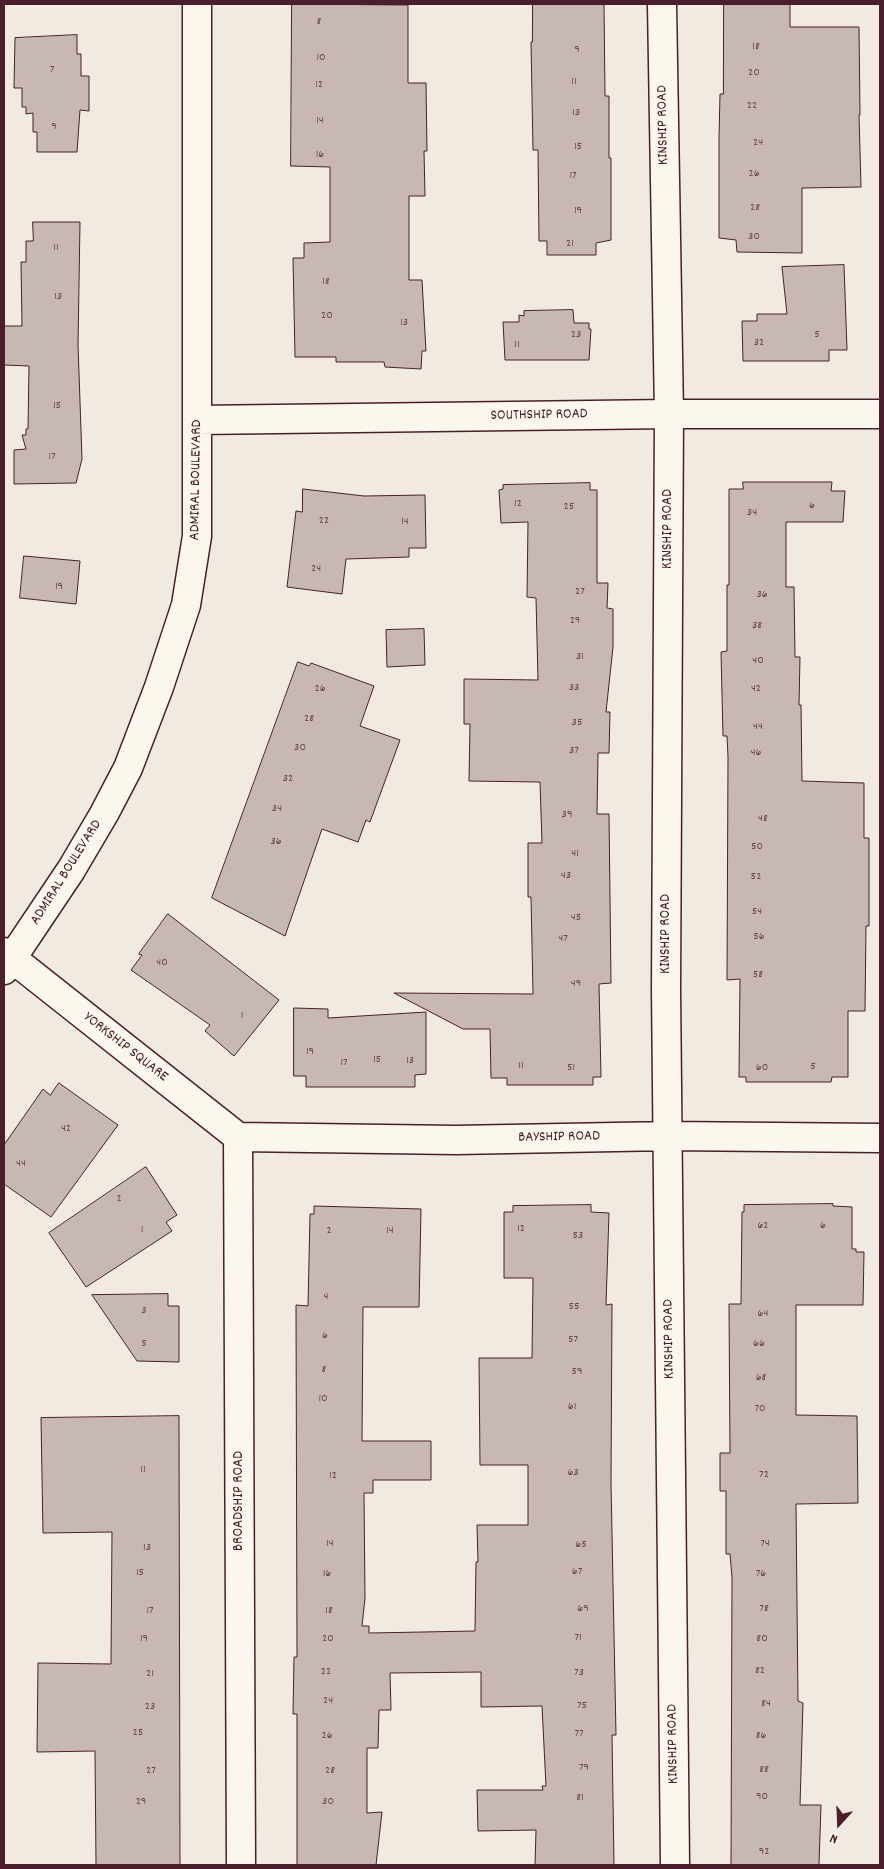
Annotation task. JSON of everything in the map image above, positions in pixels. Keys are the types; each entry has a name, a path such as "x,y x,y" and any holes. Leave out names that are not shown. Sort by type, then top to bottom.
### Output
{"street":[{"name":"ADMIRAL BOULEVARD","path":"6,960 71,870 128,768 159,687 186,605 197,536 197,4"},
{"name":"KINSHIP ROAD","path":"662,4 669,414 666,980 675,1865"},
{"name":"SOUTHSHIP ROAD","path":"198,420 669,414 880,414"},
{"name":"YORKSHIP SQUARE","path":"6,960 238,1137"},
{"name":"BAYSHIP ROAD","path":"238,1137 456,1140 668,1136 880,1138"},
{"name":"BROADSHIP ROAD","path":"238,1137 241,1865"}],"building":[{"path":"292,4 408,5 408,83 426,83 427,151 424,151 425,196 409,196 409,280 422,280 426,351 422,351 421,369 385,367 384,362 336,362 336,357 295,357 293,258 304,258 304,243 330,242 330,167 291,166"},
{"path":"533,4 604,4 605,96 609,96 609,158 611,158 611,240 596,243 596,255 547,255 547,241 539,241 538,150 533,150 531,42"},
{"path":"724,4 790,4 790,27 859,27 861,187 802,188 802,253 737,252 736,240 719,238 719,137 720,94 723,94"},
{"path":"77,35 77,54 81,54 81,76 89,76 89,111 80,110 77,152 37,152 37,132 33,132 33,113 26,114 26,107 22,107 22,88 14,88 15,38"},
{"path":"33,222 80,222 78,345 82,459 76,483 14,484 14,450 26,449 22,435 26,435 26,429 28,429 29,366 4,365 4,326 22,326 21,262 26,262 26,241 33,241"},
{"path":"844,265 847,350 829,350 829,361 743,361 742,321 757,321 757,314 787,314 782,267"},
{"path":"573,310 574,323 589,323 589,329 591,329 589,360 505,360 503,322 519,322 519,315 524,316 524,311"},
{"path":"743,482 832,482 831,491 845,491 843,522 786,522 786,587 794,587 795,657 800,657 799,705 801,705 802,781 864,783 864,838 869,838 869,926 866,926 865,1011 848,1011 848,1077 832,1077 831,1082 746,1082 746,1077 739,1077 740,979 727,980 728,757 727,736 723,736 721,652 727,651 729,489 743,489"},
{"path":"590,483 590,490 597,490 597,583 608,583 607,608 613,609 613,647 606,712 610,712 609,753 598,753 597,814 609,814 611,983 599,984 601,1077 593,1077 593,1085 507,1085 507,1078 491,1078 490,1029 463,1029 394,993 533,994 531,897 528,897 528,843 542,843 540,782 469,781 470,724 464,724 464,679 538,680 536,598 527,597 528,522 501,523 499,490 503,489 503,485"},
{"path":"303,489 364,496 425,495 426,548 409,548 409,557 346,559 342,594 287,587 296,511 302,512"},
{"path":"24,556 80,561 76,604 20,598"},
{"path":"424,629 425,665 387,667 386,630"},
{"path":"298,662 309,666 311,663 374,686 360,726 400,740 370,822 366,820 358,842 322,829 285,936 212,898"},
{"path":"168,914 279,1000 234,1056 205,1031 210,1025 131,970 142,955 139,954"},
{"path":"294,1008 328,1009 328,1018 426,1012 426,1074 415,1075 415,1087 306,1087 306,1076 294,1076"},
{"path":"59,1083 118,1125 51,1217 4,1184 4,1145 43,1089 50,1095"},
{"path":"146,1167 177,1215 166,1222 172,1231 86,1287 49,1233"},
{"path":"833,1204 833,1206 852,1207 852,1249 856,1249 856,1252 864,1252 863,1305 796,1305 796,1415 857,1416 858,1503 796,1504 798,1701 803,1703 800,1805 821,1805 819,1865 731,1865 732,1577 730,1554 726,1554 726,1491 720,1491 720,1453 730,1453 729,1304 741,1304 742,1212 744,1212 744,1205"},
{"path":"591,1205 591,1212 609,1213 606,1305 612,1304 611,1483 616,1735 612,1735 614,1865 535,1865 536,1830 478,1831 477,1790 543,1790 542,1786 546,1786 542,1706 481,1707 481,1672 390,1673 391,1710 379,1710 378,1748 367,1748 367,1813 382,1812 376,1865 297,1865 297,1714 293,1714 294,1657 297,1657 296,1305 308,1306 310,1214 314,1214 314,1206 421,1209 419,1307 363,1307 362,1441 431,1441 431,1480 373,1480 373,1493 364,1493 365,1598 362,1626 369,1626 369,1633 475,1631 476,1562 478,1562 477,1525 528,1525 528,1465 480,1465 479,1358 532,1358 533,1278 504,1278 504,1212 513,1212 513,1206"},
{"path":"168,1294 168,1306 179,1306 179,1362 137,1361 92,1295"},
{"path":"179,1416 180,1865 96,1865 95,1751 37,1752 38,1663 111,1664 112,1532 43,1533 41,1418"}]}
